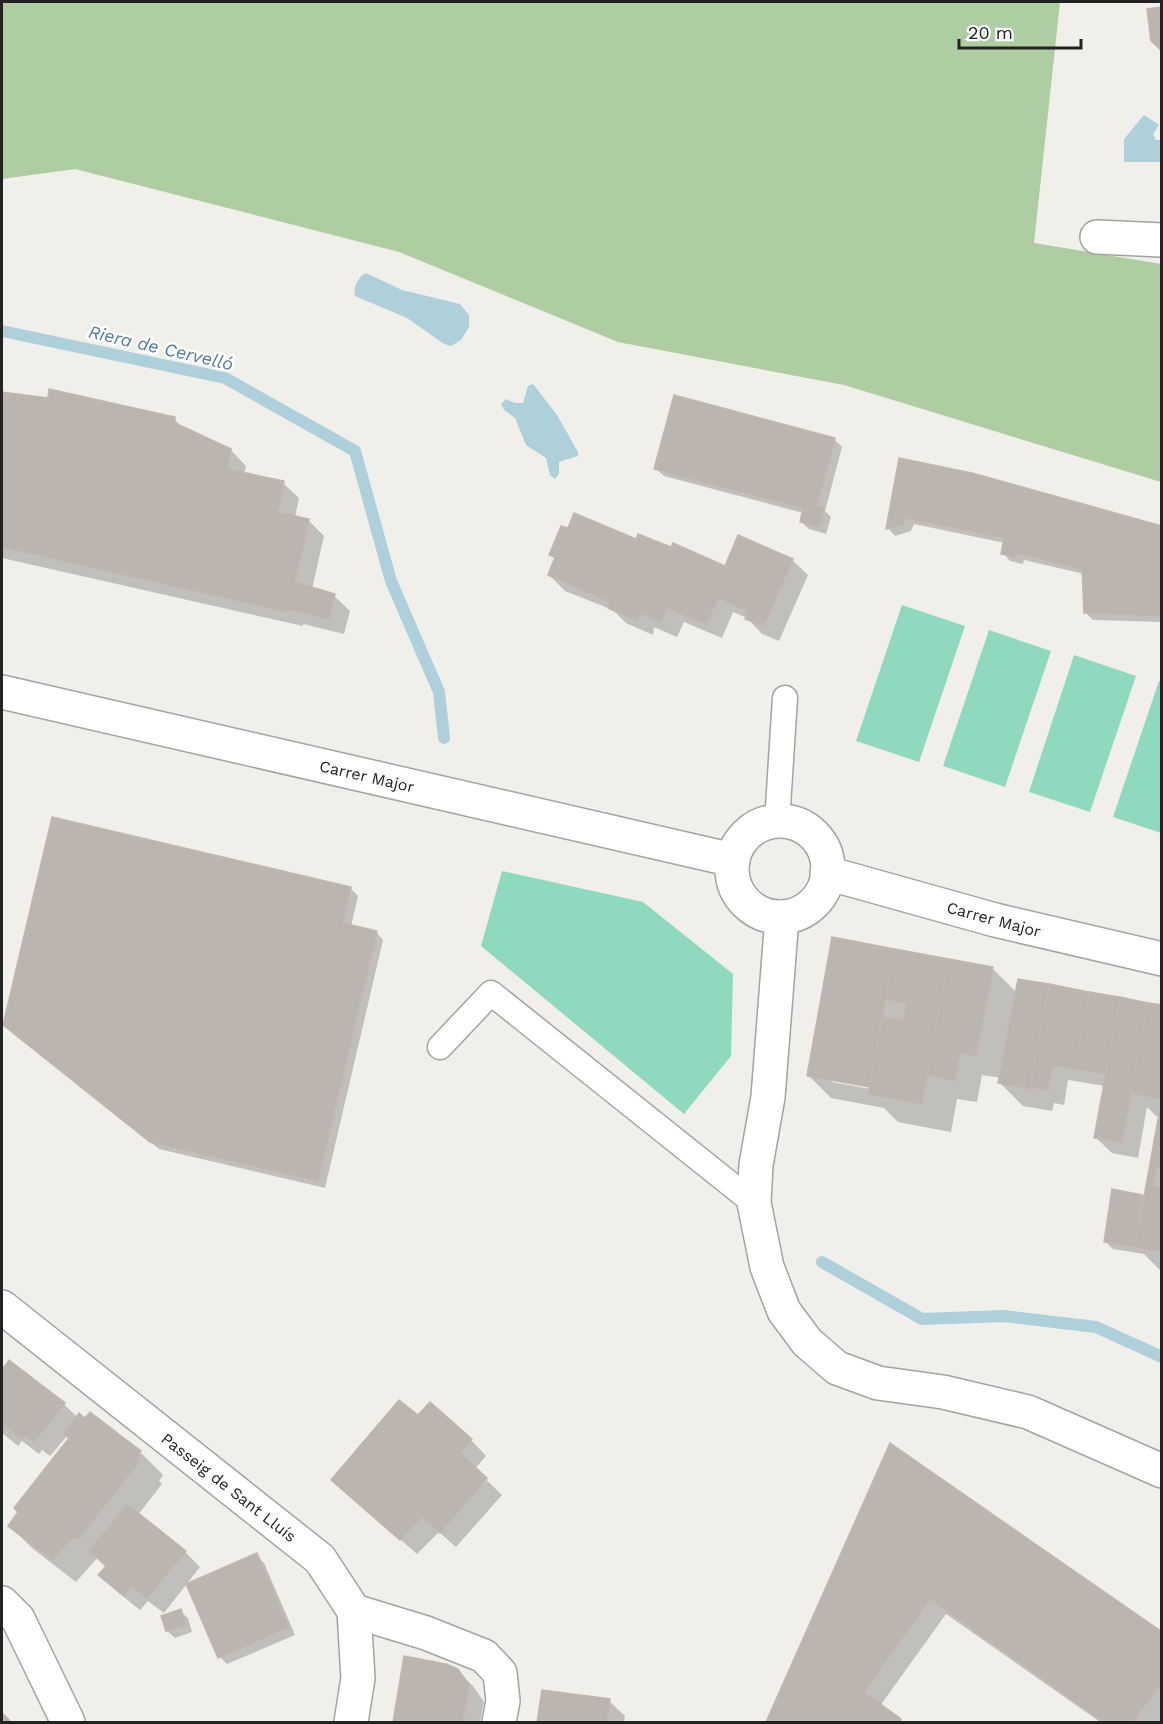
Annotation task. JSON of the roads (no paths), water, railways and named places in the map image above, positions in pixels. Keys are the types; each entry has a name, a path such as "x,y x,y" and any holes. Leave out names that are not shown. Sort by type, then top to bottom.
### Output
{"street":[{"path":"1098,237 1161,240"},
{"name":"Carrer Major","path":"2,692 733,860"},
{"path":"777,822 795,825 810,832 821,843 826,857 827,873 822,894 814,904 801,914 782,917 764,915 747,905 737,892 732,875 733,860 739,843 747,833 762,824 777,822"},
{"name":"Carrer Major","path":"827,873 995,920 1161,959"},
{"path":"782,917 768,1097 756,1165 754,1203 767,1267 784,1311 807,1342 837,1368 878,1383 943,1392 1028,1412 1161,1471"},
{"name":"Passeig de Sant Lluís","path":"2,1307 320,1560 354,1611"},
{"path":"2,1603 18,1619 68,1722"},
{"path":"351,1722 358,1678 354,1611 426,1633 484,1656 500,1673 502,1701 499,1722"}],"lane":[{"path":"777,822 785,698"},
{"path":"440,1047 491,993 754,1203"}],"water":[{"path":"1144,115 1159,125 1153,134 1156,140 1161,140 1161,162 1124,162 1124,139"},
{"path":"366,273 402,290 460,304 469,315 469,327 461,340 451,346 444,344 407,318 355,296 357,283"},
{"path":"533,384 557,415 578,452 578,456 559,462 559,474 555,479 550,475 546,458 526,445 515,418 504,410 501,404 506,399 515,403 523,403 528,386"}],"waterway":[{"name":"Riera de Cervelló","path":"2,331 225,378 355,451 391,581 439,692 444,738"},
{"path":"822,1262 922,1319 1004,1316 1096,1327 1162,1357"}]}
